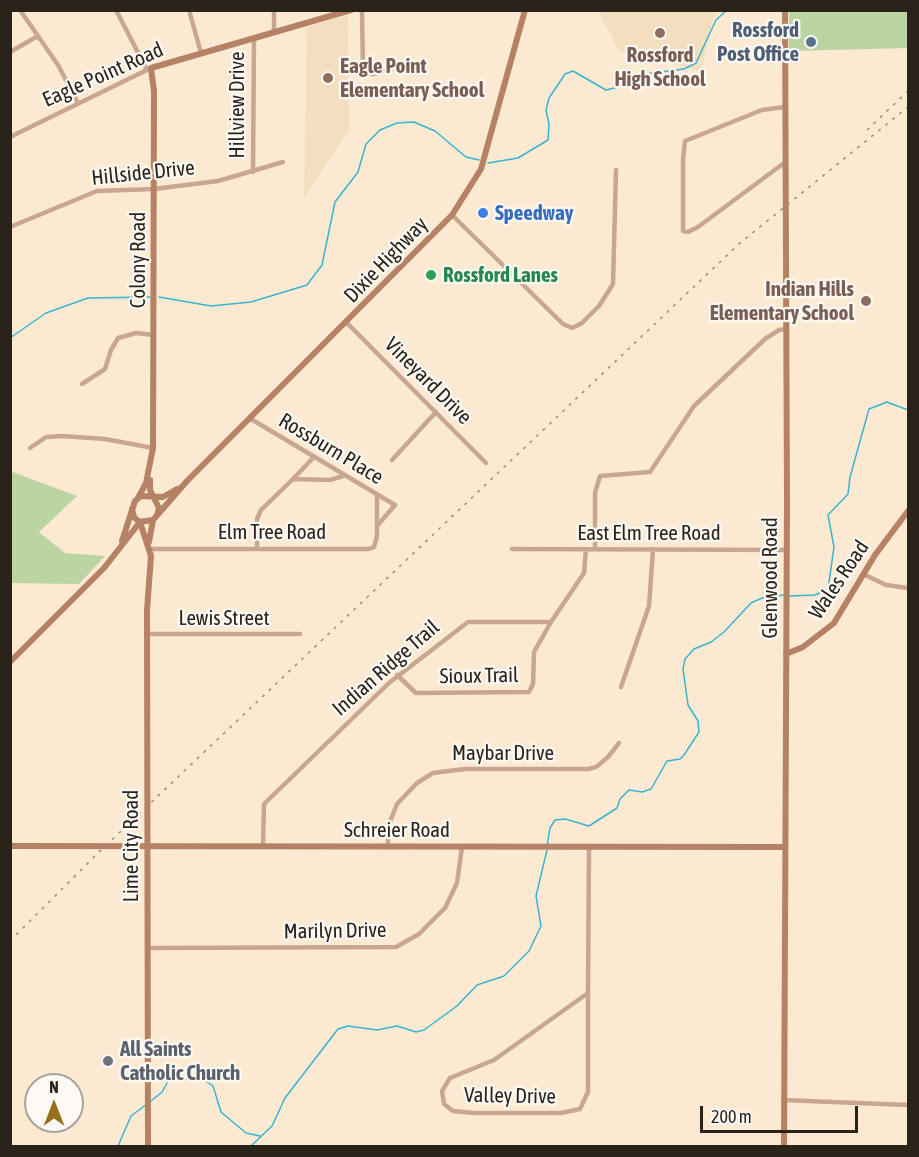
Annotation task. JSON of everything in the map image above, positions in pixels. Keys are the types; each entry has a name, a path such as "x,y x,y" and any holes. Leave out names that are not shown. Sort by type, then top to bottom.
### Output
{"street":[{"path":"21,10 58,65 78,103"},
{"name":"Colony Road","path":"117,10 149,69 154,90 153,469 150,485 154,498"},
{"path":"189,10 201,53"},
{"path":"274,10 274,32"},
{"name":"Eagle Point Road","path":"10,137 149,69 351,10"},
{"path":"362,10 363,74 373,74 396,67"},
{"name":"Dixie Highway","path":"155,518 187,481 347,323 452,215 470,189 484,159 525,10"},
{"name":"Glenwood Road","path":"784,10 786,329 784,1146"},
{"path":"10,52 38,36"},
{"name":"Hillview Drive","path":"253,172 254,38"},
{"path":"784,107 762,110 685,141 683,231 688,232 698,227 784,162"},
{"name":"Hillside Drive","path":"10,227 89,193 107,190 154,189 218,181 283,162"},
{"path":"452,215 563,324 572,328 582,323 600,306 613,284 616,170"},
{"name":"Vineyard Drive","path":"347,323 486,463"},
{"path":"595,549 595,493 600,476 650,472 694,406 765,339 778,330 786,329"},
{"path":"82,384 105,369 111,350 118,338 136,333 154,336"},
{"path":"392,460 436,412"},
{"name":"Rossburn Place","path":"251,419 395,505 377,526"},
{"path":"30,448 46,437 62,436 105,439 153,450"},
{"name":"Colony Road","path":"138,498 146,483 153,450"},
{"path":"257,548 258,515 313,458"},
{"path":"293,479 330,480 343,476"},
{"name":"Dixie Highway","path":"138,498 167,496 187,481"},
{"path":"377,496 377,526"},
{"path":"113,556 129,525 132,509 138,498"},
{"path":"10,662 113,556 141,522 155,518 159,507 154,498"},
{"path":"132,509 134,517 141,522"},
{"name":"Wales Road","path":"786,654 803,647 834,623 863,574 909,511"},
{"name":"Lime City Road","path":"148,1146 148,545 155,518"},
{"name":"Lime City Road","path":"141,522 148,545"},
{"name":"Elm Tree Road","path":"148,545 369,549 375,543 377,526"},
{"path":"128,538 138,535 148,545"},
{"name":"East Elm Tree Road","path":"512,549 786,550"},
{"path":"551,622 584,573 586,549"},
{"path":"621,687 649,606 652,549"},
{"path":"863,574 886,585 909,588"},
{"name":"Indian Ridge Trail","path":"263,846 264,804 397,675 468,622 551,622"},
{"name":"Sioux Trail","path":"397,675 416,693 529,692 533,684 534,652 551,622"},
{"name":"Lewis Street","path":"148,634 300,634"},
{"name":"Maybar Drive","path":"388,847 390,819 397,804 417,783 434,772 465,769 588,769 596,767 609,757 619,743"},
{"name":"Schreier Road","path":"10,846 784,847"},
{"name":"Valley Drive","path":"588,993 494,1060 450,1078 442,1091 444,1104 453,1111 473,1113 561,1113 580,1109 588,1092 589,846"},
{"name":"Marilyn Drive","path":"147,948 372,949 396,947 419,934 445,908 457,884 462,847"},
{"path":"783,1100 909,1105"}],"shaded area":[{"name":"Rossford High School","path":"598,11 720,11 714,15 701,71 619,51"},
{"name":"Eagle Point Elementary School","path":"348,15 349,129 304,198 307,27"}],"green space":[{"path":"789,11 908,11 908,48 789,51"},
{"path":"10,471 77,496 39,532 65,553 105,556 79,584 11,583"}],"waterway":[{"path":"488,163 518,158 548,140 549,124 546,110 549,98 565,74 573,71 606,90 645,74 684,69 696,63 716,20 727,10"},
{"path":"159,297 211,306 251,302 307,285 322,265 335,202 358,172 366,144 380,130 397,123 414,122 435,131 466,157 479,160"},
{"path":"10,338 46,313 88,298 150,297"},
{"path":"789,596 815,595 828,589 834,547 828,515 848,494 850,477 869,409 887,402 908,410"},
{"path":"547,846 550,828 555,820 565,819 589,826 617,808 620,799 629,790 642,792 651,789 667,761 680,759 684,755 699,732 698,721 688,705 683,669 685,659 694,649 711,642 724,632 751,603 762,598 784,595"},
{"path":"251,1146 272,1126 285,1098 338,1029 348,1026 377,1030 397,1026 416,1032 424,1030 457,1006 477,985 504,976 529,951 541,926 536,896 547,850"},
{"path":"151,1101 162,1092 170,1078 204,1080 213,1086 221,1112 246,1133 260,1136"},
{"path":"118,1146 131,1116 147,1104"}],"railway":[{"path":"867,130 908,91"},
{"path":"10,941 99,852 740,243 908,107"}],"place":[{"name":"Rossford High School","path":"660,33"},
{"name":"Rossford Post Office","path":"811,42"},
{"name":"Eagle Point Elementary School","path":"328,78"},
{"name":"Speedway","path":"483,213"},
{"name":"Rossford Lanes","path":"431,275"},
{"name":"Indian Hills Elementary School","path":"866,301"},
{"name":"All Saints Catholic Church","path":"108,1061"}]}
